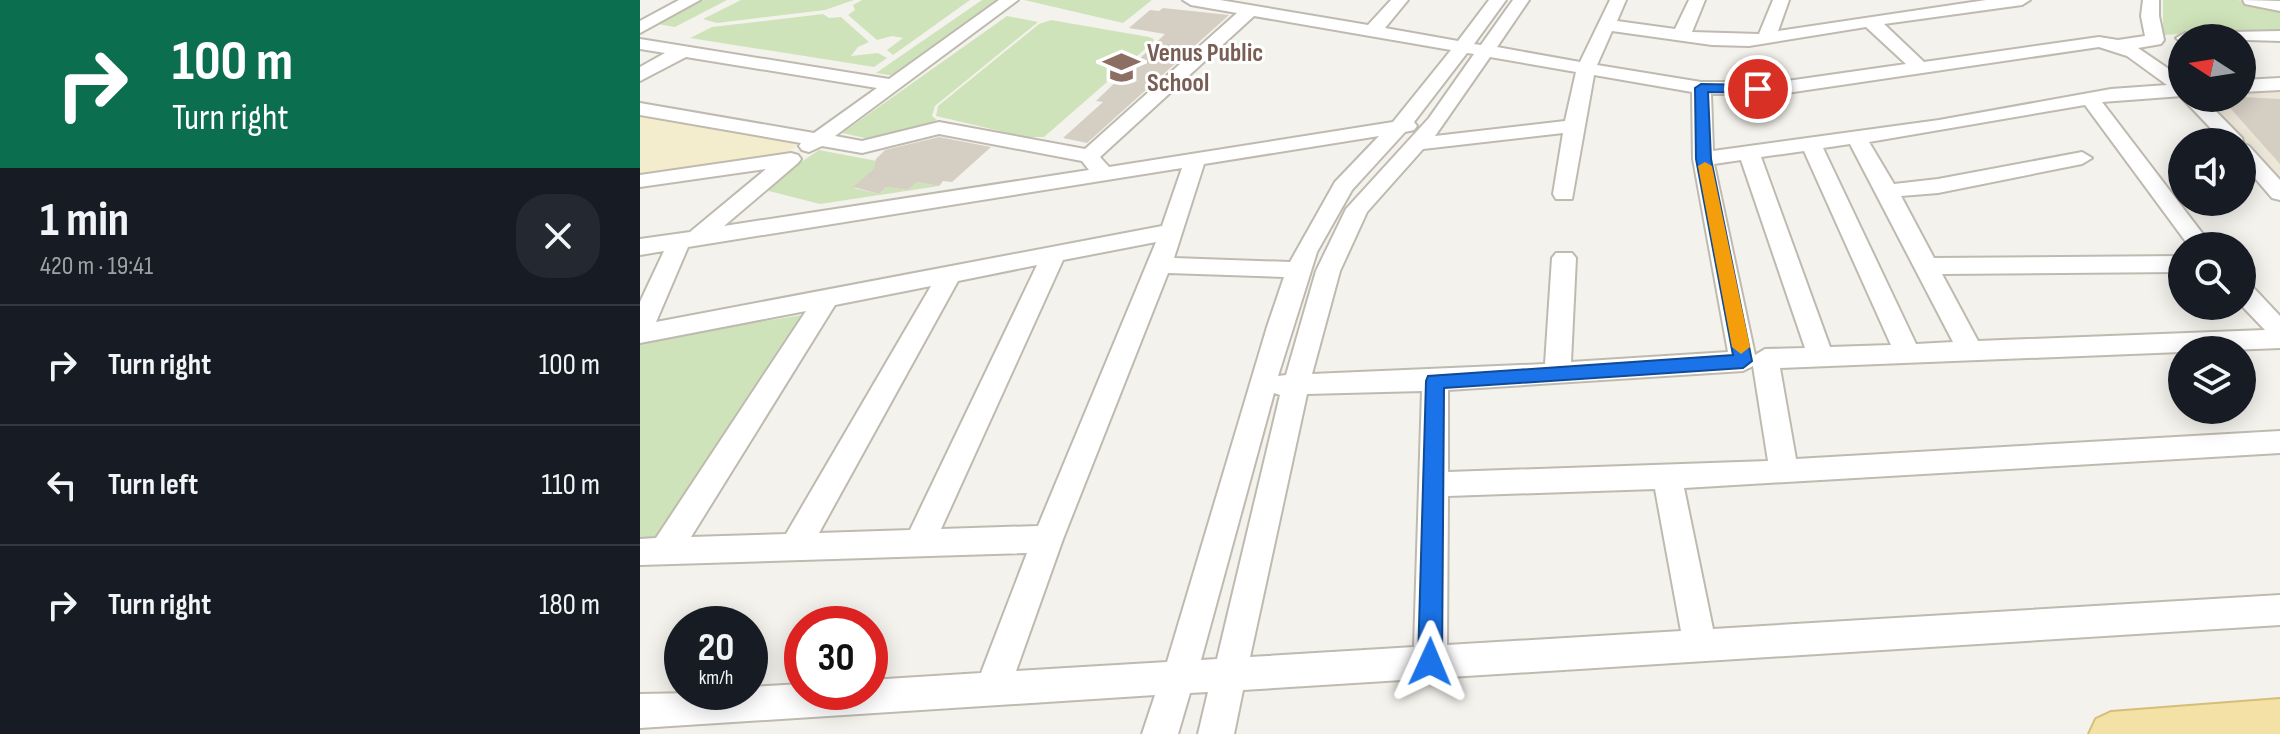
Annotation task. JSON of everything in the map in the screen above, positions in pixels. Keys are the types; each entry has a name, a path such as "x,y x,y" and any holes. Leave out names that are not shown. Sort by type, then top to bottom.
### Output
{"main road":[{"path":"2111,734 2280,721"}],"street":[{"path":"640,28 692,0"},
{"path":"640,331 689,238 816,140 1010,0"},
{"path":"1191,0 1701,88 1780,88 2085,43 2120,45 2168,39"},
{"path":"1372,32 1400,0"},
{"path":"1160,734 1298,270 1331,205 1408,135 1436,122 1476,49 1498,0"},
{"path":"1216,734 1296,385 1328,271 1344,235 1408,135 1476,49 1521,0"},
{"path":"1564,194 1586,69 1618,0"},
{"path":"1681,36 1697,0"},
{"path":"1766,39 1781,0"},
{"path":"1607,25 1733,41 1766,39 1850,15 1870,21 2022,0"},
{"path":"2151,0 2150,16 2155,40"},
{"path":"2251,0 2280,6"},
{"path":"1096,164 1249,11"},
{"path":"1870,21 1918,66"},
{"path":"2256,36 2280,36"},
{"path":"640,44 893,85"},
{"path":"2120,45 2168,79"},
{"path":"640,75 683,51"},
{"path":"2256,85 2280,84"},
{"path":"1701,88 1703,159 1784,472"},
{"path":"1703,159 1939,126 2090,99 2168,91"},
{"path":"2090,99 2190,232"},
{"path":"640,109 871,147 939,128 1096,164"},
{"path":"2206,112 2221,128"},
{"path":"640,247 1096,164 1196,158 1408,135 1574,126"},
{"path":"1857,138 1970,350"},
{"path":"1811,144 1908,353"},
{"path":"1749,153 1821,357"},
{"path":"992,690 1048,539 1160,265 1196,158"},
{"path":"1887,191 1938,186 2082,158"},
{"path":"640,181 791,159"},
{"path":"2256,166 2280,193"},
{"path":"640,331 1171,232"},
{"path":"919,543 1054,255"},
{"path":"1558,372 1564,258"},
{"path":"1925,266 2168,264"},
{"path":"1160,265 1298,270"},
{"path":"795,547 950,274"},
{"path":"652,551 827,298"},
{"path":"2256,306 2280,331"},
{"path":"1263,385 1435,381 1754,360 2280,339"},
{"path":"1430,662 1435,381"},
{"path":"1433,485 1784,472 2280,442"},
{"path":"1667,477 1700,645"},
{"path":"652,551 1048,539"},
{"path":"640,711 2280,610"}],"shaded area":[{"path":"2280,89 2280,187 2256,160 2256,128 2227,128 2213,112 2256,112 2256,90"}],"green space":[{"path":"702,0 727,0 675,27 657,24"},
{"path":"741,0 854,0 825,10 717,23 703,19"},
{"path":"862,0 970,0 893,55 887,50 903,38 892,36 877,40 848,15 855,10 853,5"},
{"path":"982,0 1002,0 895,76 876,73"},
{"path":"1024,0 1152,0 1123,23"},
{"path":"2163,0 2238,0 2280,9 2280,32 2256,31 2256,24 2168,24 2168,35 2163,35"},
{"path":"823,14 829,18 841,17 869,42 858,47 851,56 878,53 887,58 874,67 690,38 712,27"},
{"path":"1007,16 1038,22 935,106 932,116 937,120 879,141 842,133"},
{"path":"1051,20 1154,39 1044,137 1026,137 936,116 938,106 1039,24"},
{"path":"819,150 882,162 854,188 879,194 886,187 908,190 917,182 939,186 820,204 761,189"},
{"path":"815,313 667,536 640,538 640,341"}],"sand":[{"path":"640,114 800,144 783,155 640,174"}],"building":[{"path":"1163,8 1229,15 1087,143 1063,138 1103,102 1096,101 1165,34 1129,28 1150,10"},
{"path":"2256,98 2280,99 2280,164 2256,137 2256,128 2248,128 2234,112 2256,112"},
{"path":"939,137 991,147 952,182 943,181 939,186 917,182 908,190 886,187 879,194 853,187 874,169 876,159 885,150"}],"slow traffic":[{"path":"1705,166 1741,347"}],"place":[{"name":"Venus Public School","path":"1121,68"}],"route":[{"path":"1430,662 1435,381 1743,361 1703,159 1701,88 1758,89"}]}
